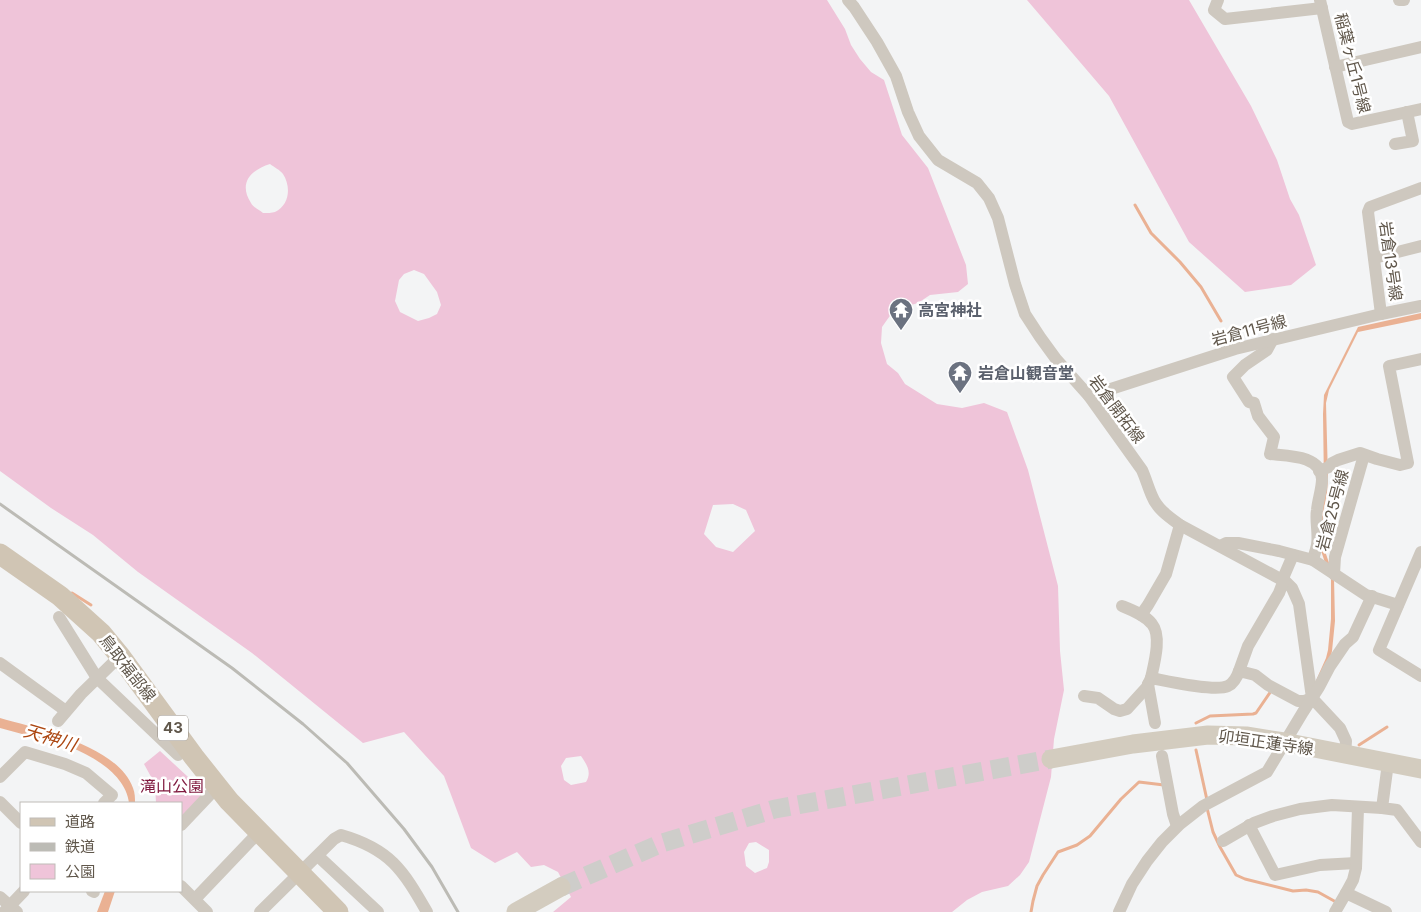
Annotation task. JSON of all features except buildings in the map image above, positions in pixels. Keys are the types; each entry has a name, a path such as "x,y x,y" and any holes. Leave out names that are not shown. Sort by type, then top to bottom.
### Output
{"main road":[{"name":"鳥取福部線","path":"0,554 60,596 101,633 217,787 242,816 338,912"},
{"name":"卯垣正蓮寺線","path":"1050,759 1133,744 1208,735 1246,736 1421,769"},
{"path":"516,912 561,887"}],"street":[{"name":"岩倉開拓線","path":"848,0 854,6 877,42 896,76 908,112 919,136 938,160 976,183 989,198 998,218 1015,284 1025,314 1056,359 1089,396 1142,470 1157,505 1166,515 1180,525 1284,580 1292,588 1299,604 1312,698"},
{"path":"1218,0 1214,10 1225,19 1321,4"},
{"path":"1399,0 1404,0"},
{"name":"稲葉ヶ丘1号線","path":"1321,4 1348,122 1352,124 1421,109"},
{"path":"1335,66 1421,47"},
{"path":"1395,144 1417,140 1407,112"},
{"name":"岩倉13号線","path":"1382,314 1368,212 1370,207 1421,188"},
{"path":"1374,258 1421,246"},
{"name":"岩倉11号線","path":"1089,396 1235,349 1421,306"},
{"path":"1273,340 1267,350 1245,365 1233,377 1250,402 1254,404 1258,416 1274,436 1270,454 1311,461 1324,469"},
{"path":"1313,560 1317,545 1317,514 1324,469 1338,460 1360,453 1377,460 1400,465 1413,465 1389,366 1421,359"},
{"name":"岩倉25号線","path":"1330,572 1364,455"},
{"path":"1141,615 1166,574 1180,525"},
{"path":"1220,546 1226,543 1238,544 1313,560 1366,595 1398,606"},
{"path":"1421,552 1379,650 1421,676"},
{"path":"1149,681 1213,688 1226,687 1235,680 1248,646 1279,593 1292,555"},
{"path":"1119,912 1132,884 1147,861 1177,826 1203,806 1267,772 1330,666 1345,644 1353,637 1372,596"},
{"path":"1122,606 1141,615 1151,622 1155,629 1156,653 1149,681 1155,723"},
{"path":"59,617 97,678 178,755"},
{"path":"0,663 62,716 81,694 120,656"},
{"path":"1239,671 1254,675 1298,701 1312,698"},
{"path":"1084,696 1098,698 1120,711 1127,710 1149,681"},
{"path":"1312,698 1340,728 1346,741 1345,754"},
{"path":"0,777 25,752 65,764 86,773 110,797"},
{"path":"1162,756 1177,826"},
{"path":"1382,808 1388,762"},
{"path":"182,824 217,787"},
{"path":"0,802 20,822"},
{"path":"1223,841 1249,825 1273,816 1300,809 1332,805 1397,810 1421,842"},
{"path":"1335,912 1353,880 1356,864 1358,808"},
{"path":"1249,825 1275,875 1320,865 1356,864"},
{"path":"194,900 258,832"},
{"path":"260,912 334,839 342,835 369,845 387,856 400,869 427,912"},
{"path":"318,856 378,912"},
{"path":"182,887 207,912"},
{"path":"0,897 10,910 23,892"},
{"path":"1346,893 1386,912"}],"green space":[{"path":"0,0 827,0 845,29 851,45 860,59 871,72 884,80 902,135 928,168 966,265 968,284 958,292 930,295 918,303 894,310 882,327 881,343 887,364 898,373 905,384 937,404 962,408 984,403 1007,412 1028,470 1058,586 1060,651 1064,690 1054,739 1051,777 1029,862 1020,875 1008,886 982,892 967,900 952,912 553,912 571,897 558,872 544,865 531,867 517,852 495,863 471,848 444,776 404,732 363,743 252,653 138,572 93,535 51,508 0,471","holes":["270,164 279,170 286,179 288,195 284,205 274,212 263,213 253,206 247,196 246,183 248,178","414,270 424,274 437,292 441,305 437,314 418,321 400,312 395,301 399,280 404,274","733,504 746,510 755,531 733,552 716,547 704,534 713,505","581,756 589,772 586,782 571,785 564,780 561,766 566,758","756,842 769,850 767,868 755,873 746,866 744,852 749,843"]},
{"path":"1027,0 1189,0 1251,106 1277,160 1316,265 1291,285 1245,292 1189,242 1109,96"},
{"name":"滝山公園","path":"160,751 201,789 202,795 182,817 182,802 156,802 155,784 144,764"}],"water":[{"path":"1421,313 1421,319 1358,332 1329,390 1326,403 1328,478 1323,513 1323,545 1334,578 1335,621 1330,660 1314,685 1326,658 1331,619 1331,580 1319,545 1324,486 1324,395 1358,327"},
{"name":"天神川","path":"0,718 76,741 95,750 125,773 134,790 135,802 129,802 127,793 115,775 89,756 70,747 0,728"},
{"path":"105,892 115,892 108,912 97,912"}],"waterway":[{"path":"1135,205 1151,233 1180,262 1201,287 1221,321"},
{"path":"72,593 91,605"},
{"path":"1196,723 1210,716 1256,713 1271,691"},
{"path":"1359,745 1387,727"},
{"path":"1196,750 1207,800"},
{"path":"1031,912 1037,886 1058,852 1077,845 1090,836 1121,799 1139,782 1164,785"},
{"path":"1207,808 1213,832 1236,875 1293,891 1306,890 1318,892 1336,902"}],"tunnel":[{"path":"561,887 662,843 775,809 1051,759"}],"railway":[{"path":"0,504 232,668 303,724 347,763 404,829 432,867 458,912"}],"place":[{"name":"高宮神社","path":"901,331"},
{"name":"岩倉山観音堂","path":"960,394"}]}
